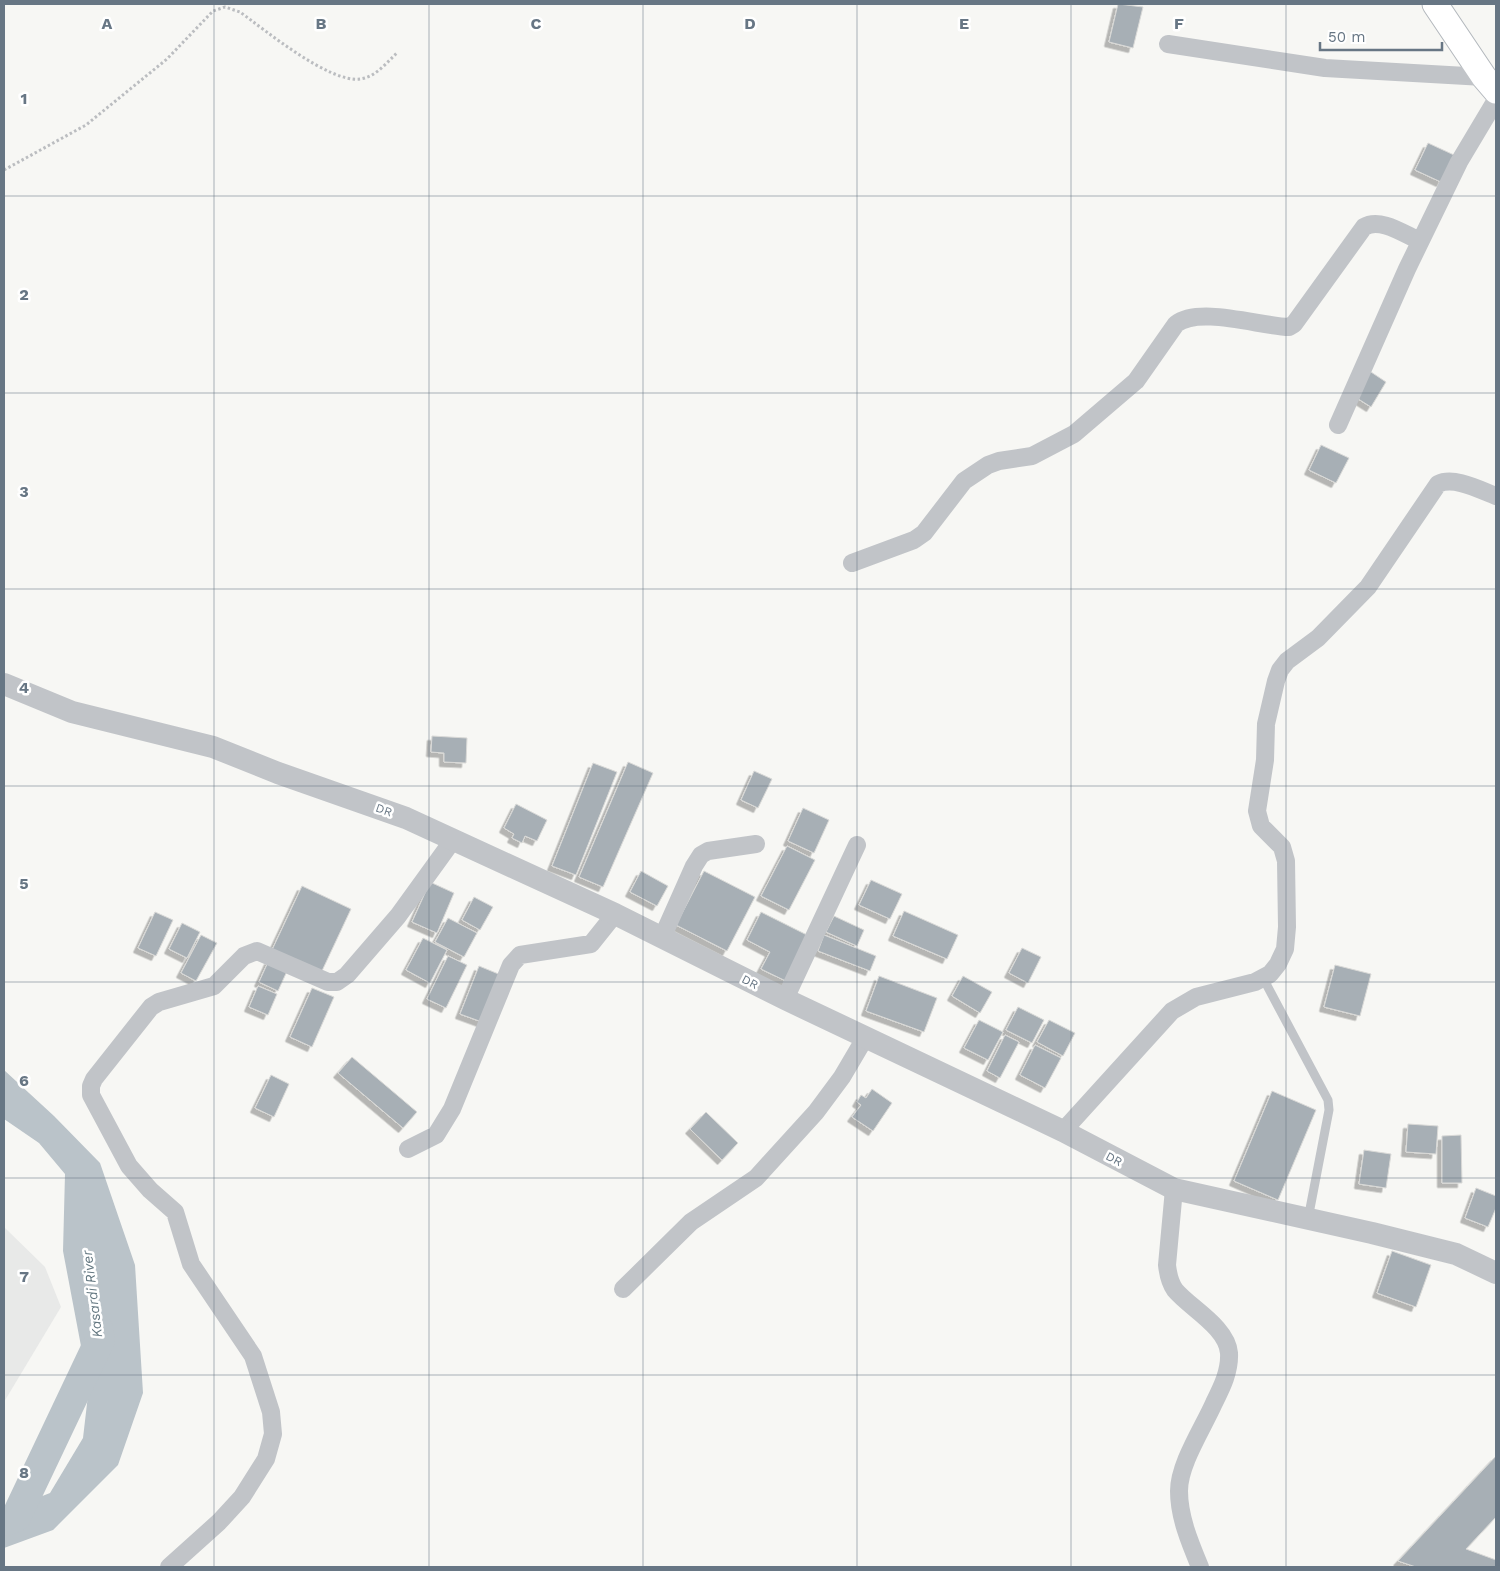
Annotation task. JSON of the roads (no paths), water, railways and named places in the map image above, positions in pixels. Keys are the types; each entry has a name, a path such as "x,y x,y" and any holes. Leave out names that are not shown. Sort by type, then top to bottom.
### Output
{"main road":[{"path":"1435,4 1490,84"}],"street":[{"path":"1168,44 1325,68 1490,84"},
{"path":"1338,425 1420,241 1459,162 1496,100"},
{"path":"852,563 914,540 924,532 972,474 999,460 1040,453 1074,434 1136,381 1176,324 1183,319 1209,317 1289,327 1294,324 1321,288 1364,227 1371,223 1379,224 1420,241"},
{"path":"1063,1131 1172,1011 1196,997 1263,978 1270,974 1278,964 1285,949 1287,927 1285,854 1274,836 1261,826 1256,811 1265,760 1268,714 1280,670 1287,661 1318,638 1357,601 1438,484 1445,480 1496,496"},
{"name":"DR","path":"4,684 72,712 214,747 278,773 406,818 615,914 865,1038 1063,1131 1174,1189 1456,1254 1496,1273"},
{"path":"169,1567 219,1522 242,1497 266,1459 273,1434 271,1412 253,1356 191,1264 175,1212 150,1190 128,1166 92,1095 91,1086 94,1079 151,1007 159,1002 214,986 249,952 257,951 328,982 337,982 347,975 398,916 453,840"},
{"path":"662,938 694,866 701,855 708,851 756,844"},
{"path":"785,999 856,845"},
{"path":"408,1149 436,1135 452,1109 510,965 520,955 591,944 615,914"},
{"path":"623,1289 691,1222 756,1178 816,1112 842,1077 865,1038"},
{"path":"1174,1189 1168,1265 1169,1277 1175,1290 1205,1316 1221,1335 1229,1351 1227,1374 1182,1473 1179,1491 1185,1529 1200,1567"}],"lane":[{"path":"1263,978 1328,1100 1329,1110 1308,1219"}],"water":[{"path":"4,1070 54,1116 100,1163 135,1265 143,1393 118,1465 53,1530 4,1548 4,1511 50,1493 83,1438 90,1378 81,1346 63,1251 65,1174 39,1143 4,1119"}],"waterway":[{"name":"Kasardi River","path":"4,1521 16,1517 100,1340 98,1329"}]}
